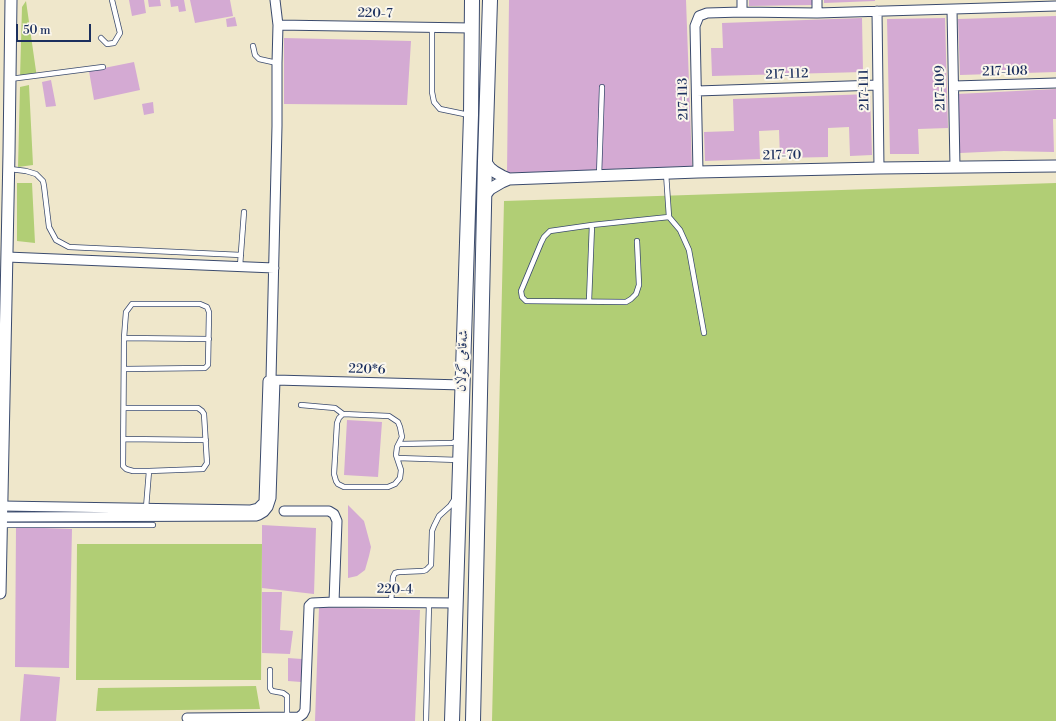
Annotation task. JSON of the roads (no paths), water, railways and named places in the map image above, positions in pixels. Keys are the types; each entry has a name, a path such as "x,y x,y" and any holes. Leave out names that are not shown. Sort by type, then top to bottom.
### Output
{"main road":[{"name":"شەقامی گوڵان","path":"452,721 458,491 463,385 471,115 472,0"},
{"name":"شەقامی گوڵان","path":"473,721 484,195 490,0"},
{"path":"455,635 457,642 464,645 473,641 475,634"}],"street":[{"path":"2,516 240,516 259,515 268,507 271,498 271,380 277,126 278,25 275,0"},
{"path":"742,0 742,12 817,13 1056,6"},
{"path":"817,0 817,13"},
{"path":"0,593 11,2"},
{"name":"217-109","path":"952,10 955,167"},
{"name":"217-111","path":"877,11 879,168"},
{"name":"217-113","path":"698,172 695,26 699,16 706,13 742,12"},
{"name":"220-7","path":"278,25 471,28"},
{"name":"217-108","path":"954,86 1056,83"},
{"name":"217-112","path":"697,91 878,85"},
{"path":"485,161 495,172 509,179"},
{"name":"217-70","path":"484,195 490,189 509,179 698,172 1056,166"},
{"path":"7,257 274,268"},
{"path":"2,516 146,508 256,509 262,505 264,498 271,380"},
{"name":"220*6","path":"271,380 463,385"},
{"path":"284,511 329,511 334,514 336,520 334,602"},
{"name":"220-4","path":"287,717 301,716 305,710 309,606 312,603 456,603"},
{"path":"187,718 287,717"}],"lane":[{"path":"100,38 107,44 114,43 120,33 112,0"},
{"path":"432,28 432,92 434,102 440,109 471,115"},
{"path":"253,46 255,56 259,59 277,63"},
{"path":"10,79 103,67"},
{"path":"599,176 602,87"},
{"path":"9,169 36,174 43,181 49,227 56,240 69,247 241,255"},
{"path":"666,173 669,216 680,230 689,250 704,333"},
{"path":"240,266 244,212"},
{"path":"637,241 640,284 636,294 626,302 526,301 522,297 521,291 541,243 550,231 669,216"},
{"path":"589,301 592,225"},
{"path":"124,369 205,368 208,365 209,339 209,312 207,307 200,304 132,304 126,312 124,338 123,466 126,469 134,471 203,470 207,463 204,414 202,411 198,408 124,408"},
{"path":"124,338 209,339"},
{"path":"301,405 335,408 343,414 389,416 398,422 402,437 396,451 400,466 400,474 398,481 392,486 344,487 338,484 334,478 337,424 339,418 343,414"},
{"path":"124,439 206,440"},
{"path":"399,444 452,444 461,439"},
{"path":"397,458 460,460"},
{"path":"146,508 149,471"},
{"path":"391,602 393,577 395,573 423,571 431,565 432,531 440,516 453,502 458,491"},
{"path":"2,516 153,525"},
{"path":"426,721 429,603"},
{"path":"270,670 270,688 272,691 283,693 287,696 287,717"}]}
